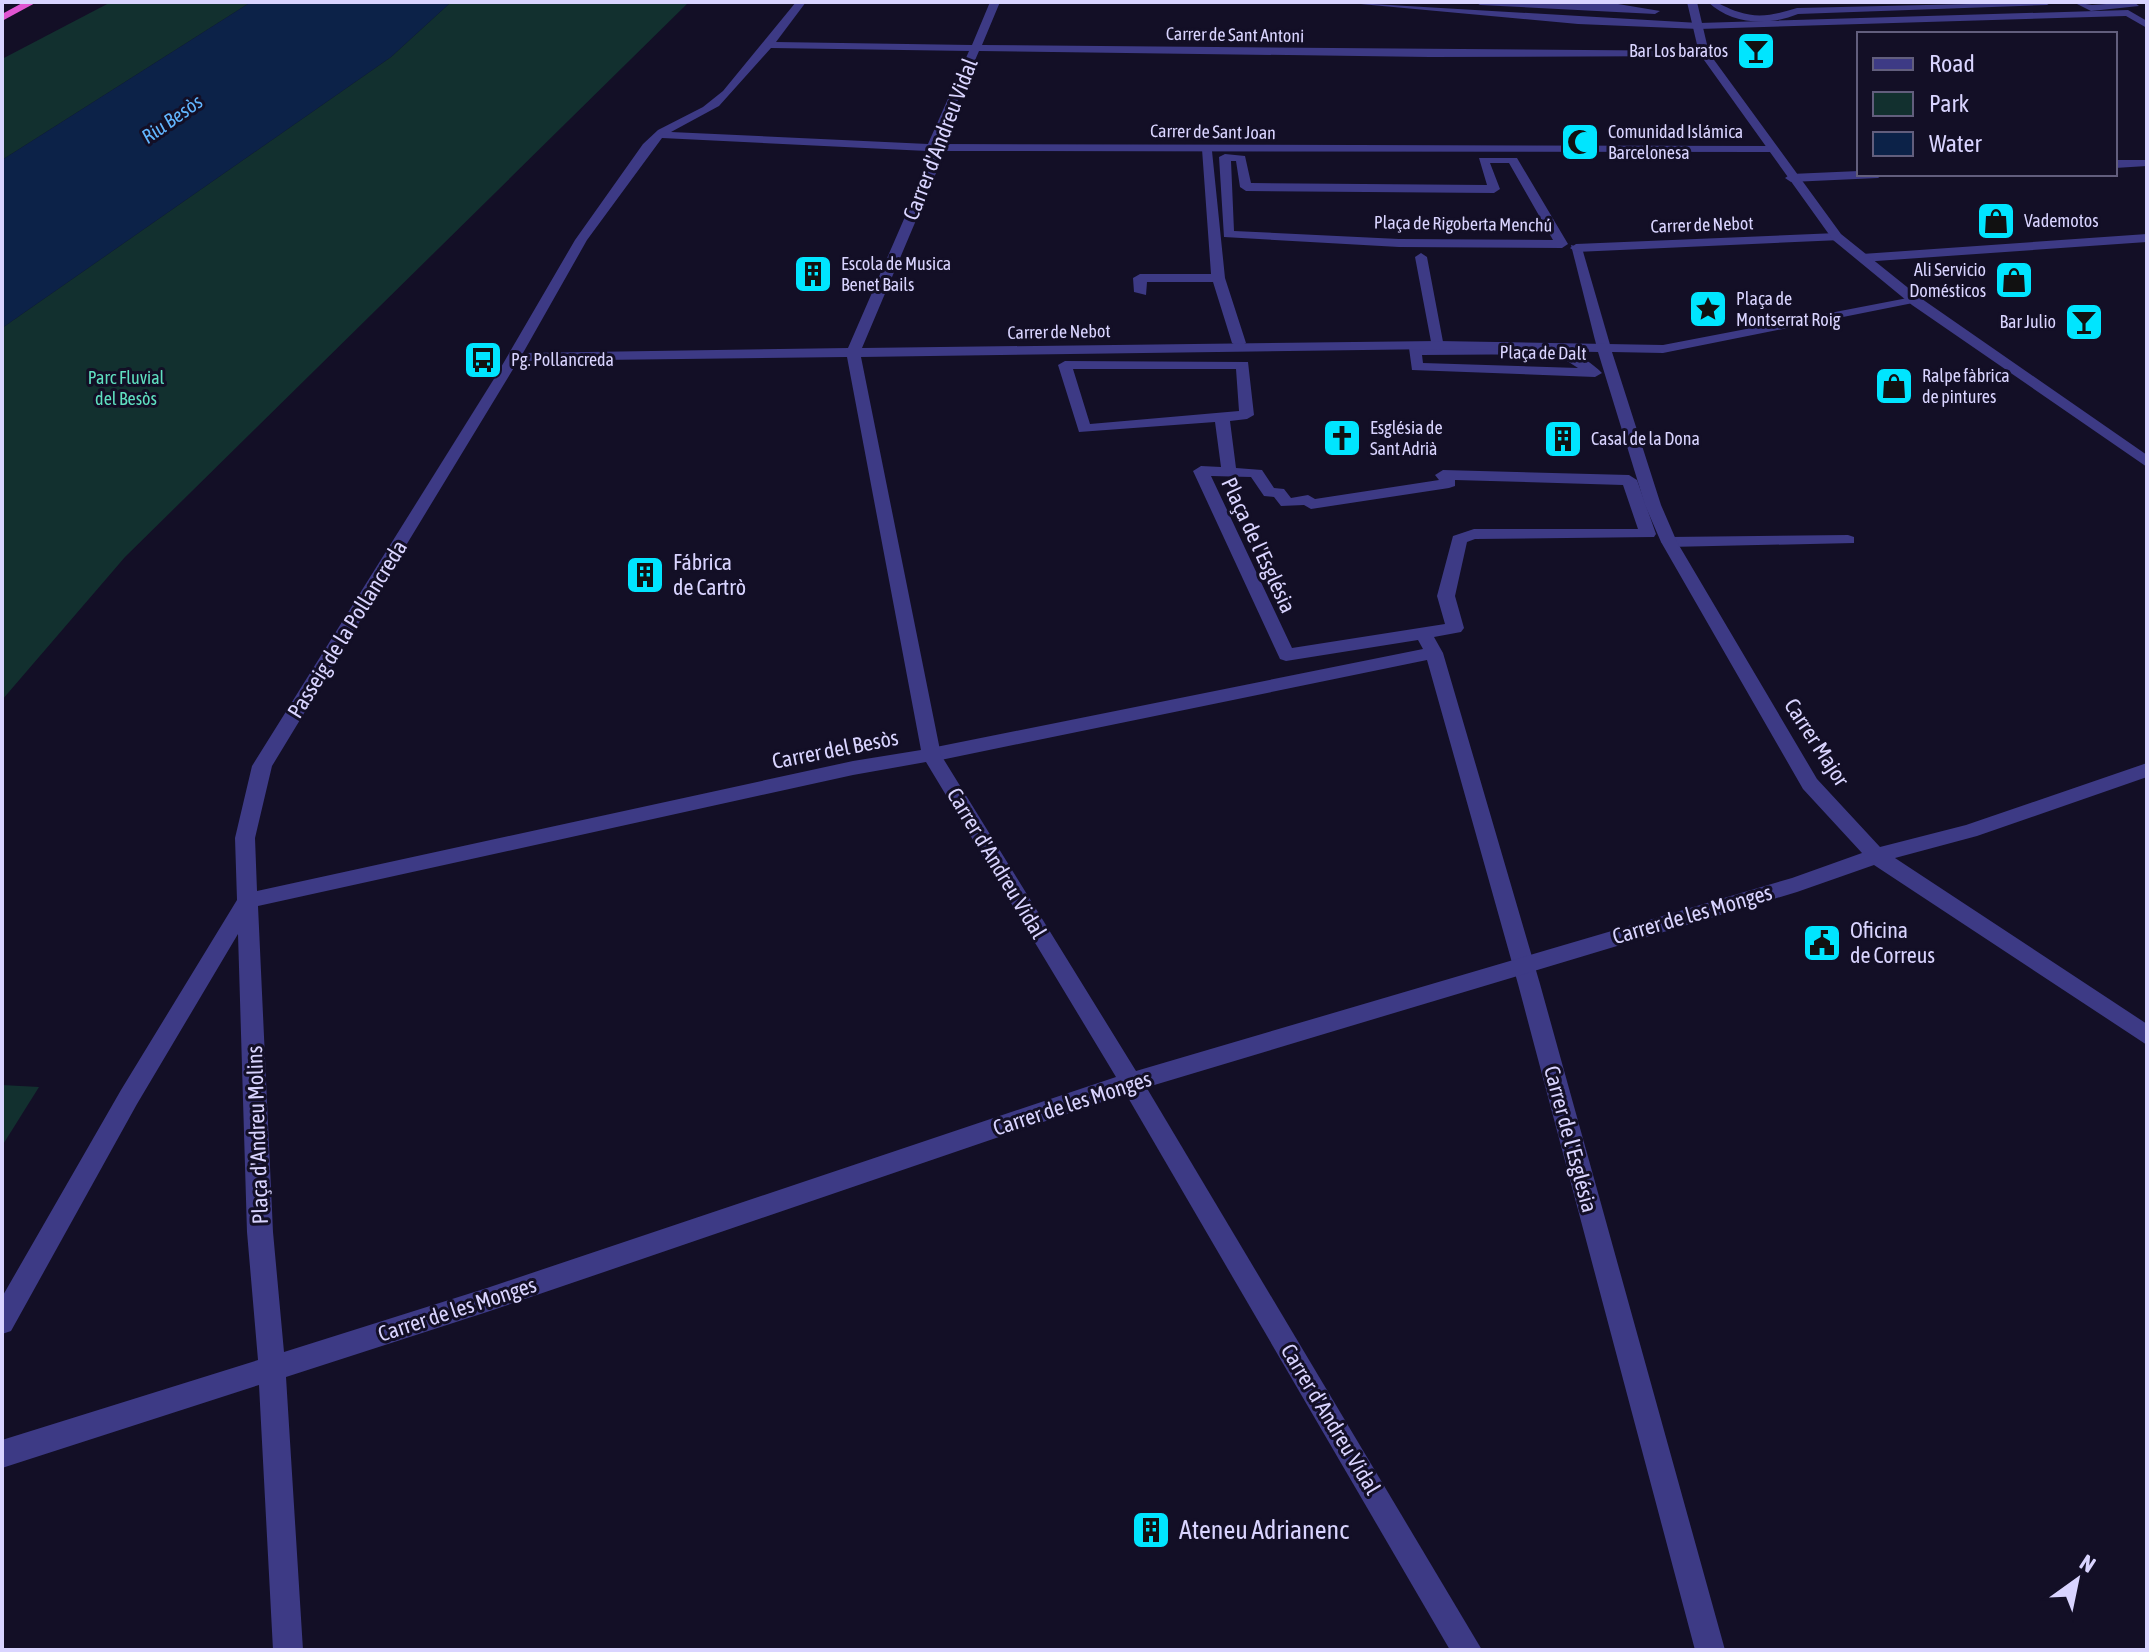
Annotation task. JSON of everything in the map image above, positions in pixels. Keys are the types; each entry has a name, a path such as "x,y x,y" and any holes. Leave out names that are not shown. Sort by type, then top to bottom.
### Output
{"highway":[{"path":"2,18 32,2"}],"street":[{"path":"655,135 702,115 720,100 801,2"},
{"name":"Carrer d'Andreu Vidal","path":"995,2 933,146 930,173 853,352 931,755 1131,1082 1467,1650"},
{"path":"1344,2 1578,21 1699,26 2128,7 2134,6 2091,8 2078,2"},
{"path":"1480,2 1655,11 1582,2"},
{"path":"1692,2 1704,53 1791,178 1837,237 1913,299 2147,462"},
{"path":"1713,2 1737,15 1779,19 1797,11 2047,2"},
{"path":"2128,7 2147,25"},
{"name":"Carrer de Sant Antoni","path":"766,45 1430,54 1704,53"},
{"name":"Carrer de Sant Joan","path":"655,135 933,146 1206,151 1772,149"},
{"name":"Passeig de la Pollancreda","path":"247,901 245,838 262,766 514,357 581,240 655,135"},
{"path":"1206,151 1218,278 1239,343"},
{"name":"Plaça de Rigoberta Menchú","path":"1225,157 1241,158 1246,187 1494,189 1483,160 1513,160 1562,244 1399,243 1228,234 1225,157"},
{"path":"2117,164 2147,163"},
{"path":"1791,178 1857,175"},
{"name":"Carrer de Nebot","path":"1604,348 1576,248 1837,237"},
{"path":"1862,258 2147,238"},
{"path":"1421,257 1438,345"},
{"path":"1141,292 1140,278 1218,278"},
{"name":"Carrer de Nebot","path":"514,357 1438,345 1663,349 1913,299"},
{"name":"Carrer Major","path":"1604,348 1653,505 1669,542 1810,784 1876,856 2147,1036"},
{"name":"Plaça de Dalt","path":"1541,350 1569,356 1595,373 1417,367 1414,351 1541,350"},
{"path":"1065,365 1243,365 1247,415 1222,417 1084,429 1065,365"},
{"path":"1222,417 1229,472"},
{"name":"Plaça de l'Església","path":"1201,471 1229,472 1256,473 1270,493 1278,492 1287,503 1308,500 1311,504 1449,483 1443,475 1629,480 1648,534 1474,534 1459,539 1446,596 1455,628 1286,655 1201,471"},
{"path":"1669,542 1848,540"},
{"name":"Carrer de l'Església","path":"1422,631 1434,653 1523,963 1710,1650"},
{"name":"Carrer del Besòs","path":"247,901 853,768 1434,653"},
{"name":"Carrer de les Monges","path":"2,1454 487,1300 1131,1082 1797,884 1876,856 1970,831 2147,770"},
{"path":"2,1322 129,1097 247,901"},
{"name":"Plaça d'Andreu Molins","path":"247,901 260,1232 272,1368 288,1650"}],"green space":[{"path":"111,2 251,2 2,160 2,59"},
{"name":"Parc Fluvial del Besòs","path":"451,2 689,2 125,557 2,700 2,328 391,57"},
{"path":"2,1085 39,1087 2,1146"}],"water":[{"name":"Riu Besòs","path":"251,2 451,2 391,57 2,328 2,160"}],"place":[{"name":"Bar Los baratos","path":"1756,51"},
{"name":"Comunidad Islámica Barcelonesa","path":"1580,142"},
{"name":"Vademotos","path":"1996,221"},
{"name":"Escola de Musica Benet Bails","path":"813,274"},
{"name":"Ali Servicio Domésticos","path":"2014,280"},
{"name":"Plaça de Montserrat Roig","path":"1708,309"},
{"name":"Bar Julio","path":"2084,322"},
{"name":"Pg. Pollancreda","path":"483,360"},
{"name":"Ralpe fàbrica de pintures","path":"1894,386"},
{"name":"Església de Sant Adrià","path":"1342,438"},
{"name":"Casal de la Dona","path":"1563,439"},
{"name":"Fábrica de Cartrò","path":"645,575"},
{"name":"Oficina de Correus","path":"1822,943"},
{"name":"Ateneu Adrianenc","path":"1151,1530"}]}
